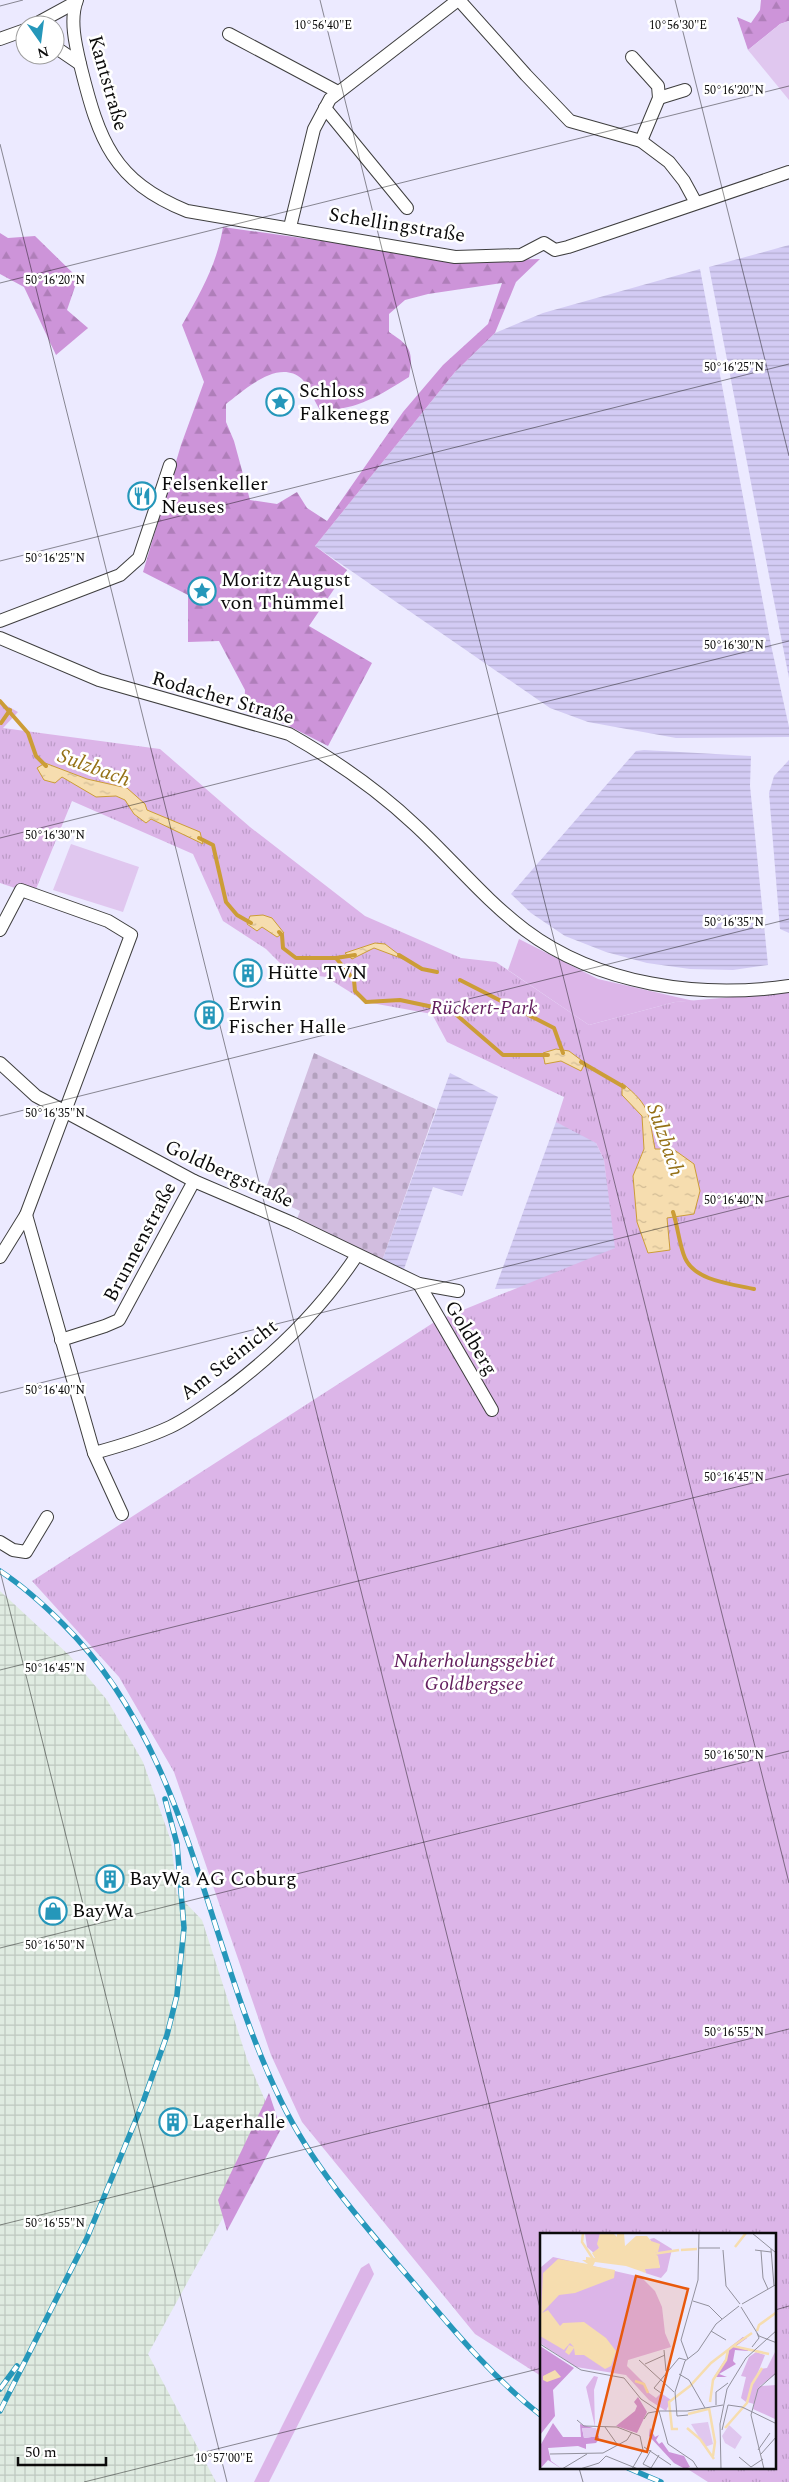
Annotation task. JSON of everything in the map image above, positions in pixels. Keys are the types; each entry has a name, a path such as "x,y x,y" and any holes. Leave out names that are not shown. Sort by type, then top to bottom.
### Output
{"street":[{"path":"290,227 312,138 325,108 338,92 459,0 570,121 641,141 668,162 684,181 696,204"},
{"path":"51,15 76,1"},
{"name":"Kantstraße","path":"76,1 74,34 80,64 100,134 114,157 131,176 151,193 187,211 235,220 290,227"},
{"path":"0,38 15,32"},
{"path":"228,34 338,92"},
{"path":"65,54 80,64"},
{"path":"632,58 658,86 659,98 641,141"},
{"path":"659,98 685,90"},
{"path":"325,108 406,208"},
{"name":"Schellingstraße","path":"290,227 456,257 521,255 544,243 555,250 568,247 789,172"},
{"path":"0,621 120,576 136,563 170,465"},
{"name":"Rodacher Straße","path":"0,638 99,680 289,734 313,748 382,797 415,825 508,916 526,930 577,960 607,972 643,982 710,989 747,990 789,986"},
{"path":"0,930 21,890 108,921 131,935 26,1215 0,1257"},
{"name":"Goldbergstraße","path":"0,1063 36,1096 194,1182 256,1207 419,1284 458,1291"},
{"name":"Brunnenstraße","path":"61,1340 118,1320 194,1182"},
{"path":"26,1215 94,1454 122,1514"},
{"name":"Am Steinicht","path":"94,1454 141,1439 172,1426 213,1400 258,1367 304,1324 322,1304 357,1255"},
{"name":"Goldberg","path":"419,1284 492,1410"},
{"path":"0,1542 13,1550 26,1552 47,1517"}],"shaded area":[{"path":"789,21 789,100 748,50 780,24"},
{"path":"789,245 789,678 709,267"},
{"path":"700,269 771,645 789,727 789,737 676,738 588,722 550,708 315,546 455,372 495,333 543,313"},
{"path":"636,751 751,756 750,786 768,965 733,970 690,969 647,963 606,952 565,936 531,913 511,894"},
{"path":"789,760 789,933 780,929 769,793 774,776"},
{"path":"71,844 139,867 123,912 53,890"},
{"path":"450,1073 498,1097 462,1196 433,1187 404,1269 382,1261"},
{"path":"556,1122 581,1133 596,1143 604,1160 616,1248 522,1288 495,1289"},
{"path":"0,1591 70,1656 107,1700 143,1762 171,1841 177,1894 202,1920 247,2059 275,2123 148,2354 216,2482 0,2482"}],"green space":[{"path":"761,0 789,0 789,21 780,24 748,50 737,17 751,23 760,10"},
{"path":"223,227 464,261 540,259 516,282 495,333 455,372 315,546 347,570 309,626 372,663 328,746 285,724 244,711 245,690 219,641 188,642 188,595 143,572 181,445 204,382 182,325 196,301 212,266","holes":["502,283 488,324 443,365 403,412 327,521 307,508 297,492 277,504 250,500 234,441 226,422 226,404 252,384 272,374 293,373 305,382 320,410 345,408 367,401 409,377 411,361 409,350 402,341 389,332 389,314 405,300 428,294"]},
{"path":"0,233 8,238 35,236 78,278 67,310 88,328 56,355 24,287 0,274"},
{"name":"Naherholungsgebiet Goldbergsee","path":"0,702 18,712 3,728 160,749 250,827 365,916 461,958 496,962 589,1025 675,1002 789,992 789,2482 708,2482 689,2470 776,2470 776,2233 540,2233 540,2375 475,2334 302,2122 271,2055 174,1772 119,1677 32,1581 436,1321 615,1248 604,1160 596,1143 556,1122 564,1097 447,1042 432,1014 366,1002 326,977 289,972 266,949 223,921 193,854 72,801 36,889 21,890 0,883"},
{"path":"519,939 598,979 694,1001 675,1002 589,1025 508,970"},
{"path":"314,1053 436,1109 382,1261 297,1219 300,1211 264,1194"},
{"path":"269,2093 281,2129 227,2231 218,2200"},
{"path":"369,2263 374,2274 269,2482 254,2482 361,2268"}],"water":[{"path":"45,763 87,779 127,788 145,804 147,810 200,832 203,844 151,819 146,823 134,814 125,800 116,796 96,797 62,777 55,783 44,780 37,768"},
{"path":"263,915 272,918 284,933 277,937 262,927 257,931 247,924 250,916"},
{"path":"375,943 385,944 406,960 374,948 352,959 345,953"},
{"path":"556,1049 569,1051 585,1063 581,1071 561,1061 545,1064 543,1053"},
{"path":"622,1083 644,1105 655,1149 673,1149 694,1164 700,1191 694,1214 667,1218 670,1250 648,1253 637,1222 633,1176 644,1149 642,1116 622,1095"}],"waterway":[{"name":"Sulzbach","path":"0,701 28,733 36,756 46,766"},
{"path":"1,723 10,710"},
{"name":"Sulzbach","path":"199,838 213,845 226,902 237,915 251,923"},
{"name":"Sulzbach","path":"279,932 282,935 283,948 296,958 336,958 355,955"},
{"name":"Sulzbach","path":"399,955 422,969 437,972"},
{"name":"Sulzbach","path":"336,958 354,980 355,991 366,1002 400,1000 452,1011 503,1055 548,1055"},
{"name":"Sulzbach","path":"460,980 554,1028 563,1053"},
{"name":"Sulzbach","path":"581,1062 624,1087"},
{"name":"Sulzbach","path":"673,1212 683,1253 690,1266 705,1277 754,1289"}],"railway":[{"path":"0,1571 33,1596 63,1624 106,1675 141,1730 168,1790 192,1852 255,2041 281,2101 310,2151 361,2221 461,2338 508,2387 540,2414"},
{"path":"0,2411 87,2238 142,2105 167,2035 177,1995 184,1928 177,1844 165,1799"},
{"path":"0,2389 17,2366"},
{"path":"633,2470 661,2482"}],"place":[{"name":"Schloss Falkenegg","path":"280,402"},
{"name":"Felsenkeller Neuses","path":"142,496"},
{"name":"Moritz August von Thümmel","path":"202,591"},
{"name":"Hütte TVN","path":"248,973"},
{"name":"Erwin Fischer Halle","path":"209,1015"},
{"name":"BayWa AG Coburg","path":"110,1879"},
{"name":"BayWa","path":"53,1911"},
{"name":"Lagerhalle","path":"173,2122"}],"park label":[{"name":"Rückert-Park","path":"484,1008"}]}
